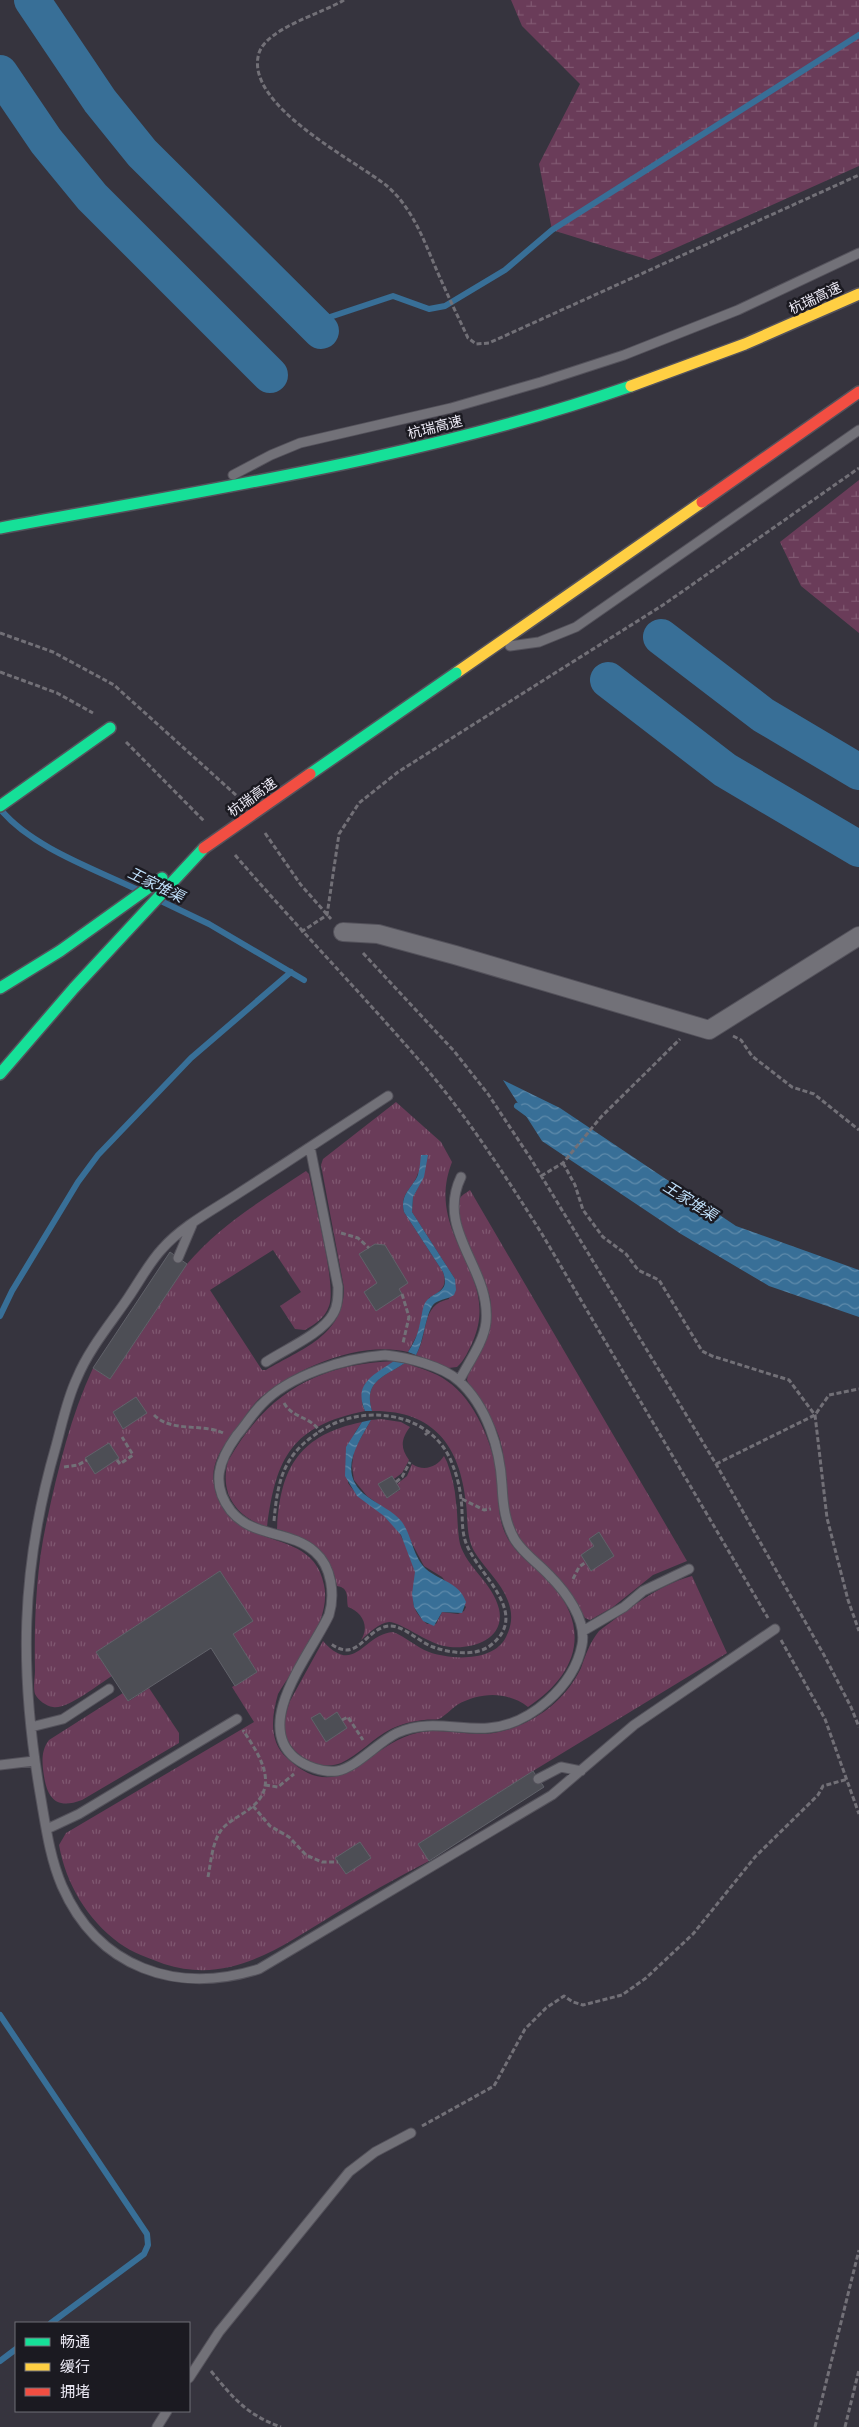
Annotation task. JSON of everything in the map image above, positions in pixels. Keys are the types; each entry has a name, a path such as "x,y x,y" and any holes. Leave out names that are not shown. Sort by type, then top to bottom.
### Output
{"main road":[{"name":"杭瑞高速","path":"0,528 186,494 387,454 521,420 613,393 717,357 859,294"},
{"name":"杭瑞高速","path":"204,848 859,392"},
{"path":"0,806 110,728"},
{"path":"0,988 60,951 204,848"},
{"path":"0,1074 75,986 204,848"}],"street":[{"path":"343,932 378,934 436,949 709,1030 859,936"}],"lane":[{"path":"186,494 217,483 271,455 300,443 496,396 624,355 738,310 859,253"},
{"path":"479,657 499,648 548,640 576,627 859,430"},
{"path":"388,1096 193,1223 162,1248 92,1351 77,1377 51,1464 36,1530 26,1616 26,1680 34,1761 54,1865 70,1903 82,1921 110,1951 128,1961 164,1975 204,1980 222,1978 259,1969 552,1796 634,1725 775,1629"},
{"path":"266,1362 325,1325 334,1314 338,1301 338,1287 310,1146"},
{"path":"459,1380 482,1336 487,1313 477,1276 454,1222 453,1199 461,1177"},
{"path":"178,1258 193,1223"},
{"path":"368,1356 399,1356 446,1372 459,1380 482,1413 494,1439 501,1471 504,1509 510,1532 523,1552 562,1590 581,1622 583,1632 582,1646 562,1687 548,1702 529,1714 490,1728 444,1724 412,1728 396,1733 337,1771 323,1770 301,1763 291,1755 283,1742 279,1728 284,1699 322,1630 332,1603 332,1589 323,1563 316,1552 306,1546 258,1530 240,1521 230,1510 221,1492 219,1476 221,1460 235,1438 260,1406 277,1392 314,1372 342,1361 368,1356"},
{"path":"583,1632 624,1607 643,1591 689,1569"},
{"path":"31,1727 63,1719 109,1689"},
{"path":"46,1829 79,1814 237,1719"},
{"path":"0,1765 34,1761"},
{"path":"538,1779 561,1767 581,1771"},
{"path":"190,2377 219,2332 349,2172 375,2152 411,2133"},
{"path":"157,2427 167,2412"}],"path":[{"path":"344,0 289,26 267,42 259,52 258,66 261,77 267,90 292,121 344,158 365,169 389,188 405,206 426,241 440,279 468,338 476,344 489,343 859,174"},
{"path":"301,932 327,915 339,834 359,803 398,772 662,605 859,468"},
{"path":"0,633 53,652 114,686 239,798"},
{"path":"0,672 57,693 93,714 127,742 208,826"},
{"path":"264,830 301,885 454,1050 488,1094 541,1176 716,1464 824,1655 851,1707 859,1727"},
{"path":"233,854 301,932 425,1067 458,1108 503,1172 542,1234 775,1629 825,1719 859,1814"},
{"path":"541,1176 563,1163 601,1117 694,1025"},
{"path":"715,1026 741,1040 752,1056 792,1088 814,1094 859,1130"},
{"path":"563,1163 575,1185 583,1210 604,1237 626,1254 638,1270 658,1280 702,1351 712,1356 789,1380 815,1414 827,1518 848,1600 859,1631"},
{"path":"327,1233 343,1234 358,1238 369,1248"},
{"path":"399,1356 409,1317 402,1294"},
{"path":"716,1464 815,1414 829,1395 859,1389"},
{"path":"277,1392 293,1415 311,1421 320,1432"},
{"path":"273,1534 276,1491 281,1476 298,1448 320,1432 351,1418 379,1415 405,1419 429,1431 447,1451 461,1499 465,1540 477,1563 502,1600 506,1614 505,1626 500,1637 489,1646 478,1650 448,1652 419,1641 395,1626 387,1626 356,1647 347,1650 338,1648 330,1643 322,1630"},
{"path":"154,1416 166,1424 218,1431 235,1438"},
{"path":"425,1435 429,1431"},
{"path":"117,1460 120,1464 133,1455 122,1437"},
{"path":"51,1464 67,1468 78,1466 86,1460"},
{"path":"396,1482 402,1477 410,1462"},
{"path":"461,1499 484,1510 504,1509"},
{"path":"562,1590 569,1586 579,1567 586,1562"},
{"path":"342,1720 348,1717 370,1751"},
{"path":"208,1877 216,1840 222,1830 231,1821 253,1806 259,1799 264,1784 266,1771 262,1760 237,1719"},
{"path":"264,1784 272,1787 284,1784 291,1779 301,1763"},
{"path":"411,2133 494,2086 524,2029 546,2008 564,1996 573,2002 583,2005 622,1995 646,1978 692,1934 755,1857 818,1795 823,1786 848,1779"},
{"path":"253,1806 270,1826 289,1837 306,1855 322,1862 338,1862"},
{"path":"816,2427 859,2250"},
{"path":"202,2359 232,2397 248,2412 281,2427"},
{"path":"845,2427 859,2370"}],"green space":[{"path":"511,0 859,0 859,166 649,260 552,230 539,164 580,84 522,26"},
{"path":"859,480 859,633 801,586 780,542"},
{"path":"396,1102 441,1142 452,1162 446,1188 447,1212 478,1295 479,1317 473,1341 464,1359 457,1367 448,1368 416,1355 423,1338 429,1314 433,1307 449,1299 455,1279 412,1212 413,1197 420,1184 418,1173 405,1195 404,1212 443,1272 445,1281 442,1288 429,1298 417,1335 408,1352 390,1349 350,1353 330,1359 291,1376 257,1401 230,1437 215,1463 214,1482 216,1492 220,1503 231,1518 244,1528 292,1546 306,1554 317,1567 324,1585 323,1613 318,1627 303,1656 278,1694 273,1727 274,1736 281,1751 287,1758 306,1772 323,1777 339,1775 354,1769 399,1739 417,1733 433,1731 489,1734 523,1724 545,1711 566,1692 578,1674 599,1631 655,1592 692,1576 727,1653 533,1771 418,1844 429,1861 368,1894 293,1940 253,1960 211,1970 188,1969 164,1964 124,1947 97,1923 73,1887 62,1859 59,1845 66,1833 254,1722 232,1687 257,1672 233,1634 252,1621 220,1571 96,1652 112,1676 66,1705 53,1707 40,1700 35,1694 34,1688 35,1614 38,1576 43,1538 61,1462 78,1404 93,1368 110,1379 187,1264 200,1250 243,1213 306,1171 309,1174 328,1262 331,1296 325,1314 305,1330 295,1329 280,1306 301,1292 273,1250 210,1290 262,1370 266,1370 306,1347 329,1330 337,1318 342,1304 344,1288 321,1165 323,1159"},
{"path":"470,1190 687,1561 653,1575 613,1607 590,1620 585,1618 562,1582 525,1545 517,1533 509,1511 503,1451 500,1440 494,1424 467,1380 482,1349 491,1321 490,1298 464,1234 458,1210 459,1200 462,1195"},
{"path":"394,1361 365,1384 362,1404 365,1411 340,1417 320,1426 304,1436 292,1449 282,1464 276,1482 267,1527 256,1523 239,1510 228,1494 226,1473 228,1461 259,1418 296,1387 318,1376 341,1368 366,1363"},
{"path":"405,1363 447,1381 466,1399 474,1411 487,1437 495,1464 502,1526 514,1548 547,1579 565,1603 572,1620 575,1636 573,1652 567,1667 557,1681 544,1695 528,1707 511,1698 502,1696 493,1695 475,1698 457,1705 439,1719 416,1721 395,1727 378,1737 348,1760 332,1765 323,1765 314,1763 298,1754 287,1739 285,1727 290,1701 323,1641 334,1651 343,1655 351,1654 359,1651 383,1634 393,1632 438,1655 471,1657 492,1651 500,1645 506,1637 511,1624 511,1610 505,1594 471,1545 463,1482 450,1448 440,1435 427,1424 412,1417 393,1412 372,1411 370,1393 373,1386 383,1376"},
{"path":"381,1419 401,1422 410,1427 403,1440 404,1451 409,1460 402,1473 394,1479 392,1476 379,1484 387,1497 400,1490 397,1484 407,1476 412,1464 421,1468 430,1467 438,1463 444,1456 447,1462 455,1492 458,1534 463,1553 486,1583 499,1609 500,1620 497,1629 491,1636 474,1645 464,1647 444,1646 389,1622 378,1626 361,1640 365,1630 363,1620 357,1612 348,1607 346,1591 337,1586 330,1564 324,1555 317,1548 299,1537 277,1529 283,1488 297,1458 308,1445 323,1436 340,1428 362,1422 354,1434 348,1483 354,1491 391,1522 402,1538 415,1570 413,1604 415,1610 427,1624 436,1624 442,1612 458,1614 464,1611 466,1607 442,1577 424,1566 399,1519 367,1496 354,1480 352,1466 354,1450 371,1420"},
{"path":"149,1688 179,1733 179,1743 82,1800 64,1803 58,1802 53,1798 46,1786 43,1765 44,1750 49,1740 123,1693 129,1701"}],"water":[{"path":"503,1080 560,1108 736,1226 859,1270 859,1317 769,1286 681,1234 542,1141"},
{"path":"421,1155 428,1155 424,1177 413,1197 412,1212 455,1279 456,1290 454,1295 432,1306 416,1355 408,1352 417,1335 424,1305 445,1284 443,1272 404,1212 403,1207 404,1198 417,1177"},
{"path":"394,1361 405,1363 377,1381 370,1393 372,1411 365,1411 362,1393 367,1381"},
{"path":"371,1420 355,1449 351,1469 353,1479 358,1488 368,1497 390,1511 402,1522 418,1559 426,1569 459,1590 466,1602 462,1613 442,1612 434,1626 423,1621 414,1607 412,1594 415,1572 401,1535 384,1516 357,1496 345,1476 346,1447 362,1422"}],"building":[{"path":"375,1244 385,1245 408,1283 399,1289 402,1294 376,1311 364,1292 377,1283 359,1254"},
{"path":"170,1252 187,1264 110,1379 93,1368"},
{"path":"136,1397 147,1413 123,1429 113,1412"},
{"path":"109,1443 119,1458 95,1474 85,1458"},
{"path":"392,1476 400,1489 387,1498 378,1484"},
{"path":"599,1532 614,1556 591,1571 581,1555 594,1546 589,1539"},
{"path":"220,1571 253,1621 233,1634 257,1672 235,1686 211,1648 128,1701 96,1652"},
{"path":"337,1712 347,1728 326,1742 311,1718 320,1713 325,1720"},
{"path":"533,1771 544,1787 429,1861 418,1844"},
{"path":"360,1842 371,1858 346,1874 335,1858"}],"waterway":[{"path":"32,0 100,101 142,153 321,331"},
{"path":"312,323 393,296 429,309 445,306 505,270 552,230 859,35"},
{"path":"0,73 46,141 92,197 270,375"},
{"path":"661,637 763,715 859,772"},
{"path":"608,680 725,770 859,849"},
{"name":"王家堆渠","path":"1,810 14,823 46,846 82,865 136,889"},
{"name":"王家堆渠","path":"163,902 209,924 304,980"},
{"path":"0,1316 12,1291 78,1182 98,1155 191,1058 291,972"},
{"name":"王家堆渠","path":"517,1106 528,1114"},
{"path":"0,2015 147,2234 148,2245 144,2254 52,2322"},
{"path":"0,2361 15,2350"}],"traffic: fast":[{"path":"0,528 239,485 398,452 554,411 631,386"},
{"path":"310,774 456,673"},
{"path":"0,806 110,728"},
{"path":"0,1074 74,988 204,848"},
{"path":"0,988 60,951 162,878"}],"traffic: slow":[{"path":"631,386 745,344 859,294"},
{"path":"456,673 702,502"}],"traffic: jam":[{"path":"702,502 859,392"},
{"path":"204,848 310,774"}]}
